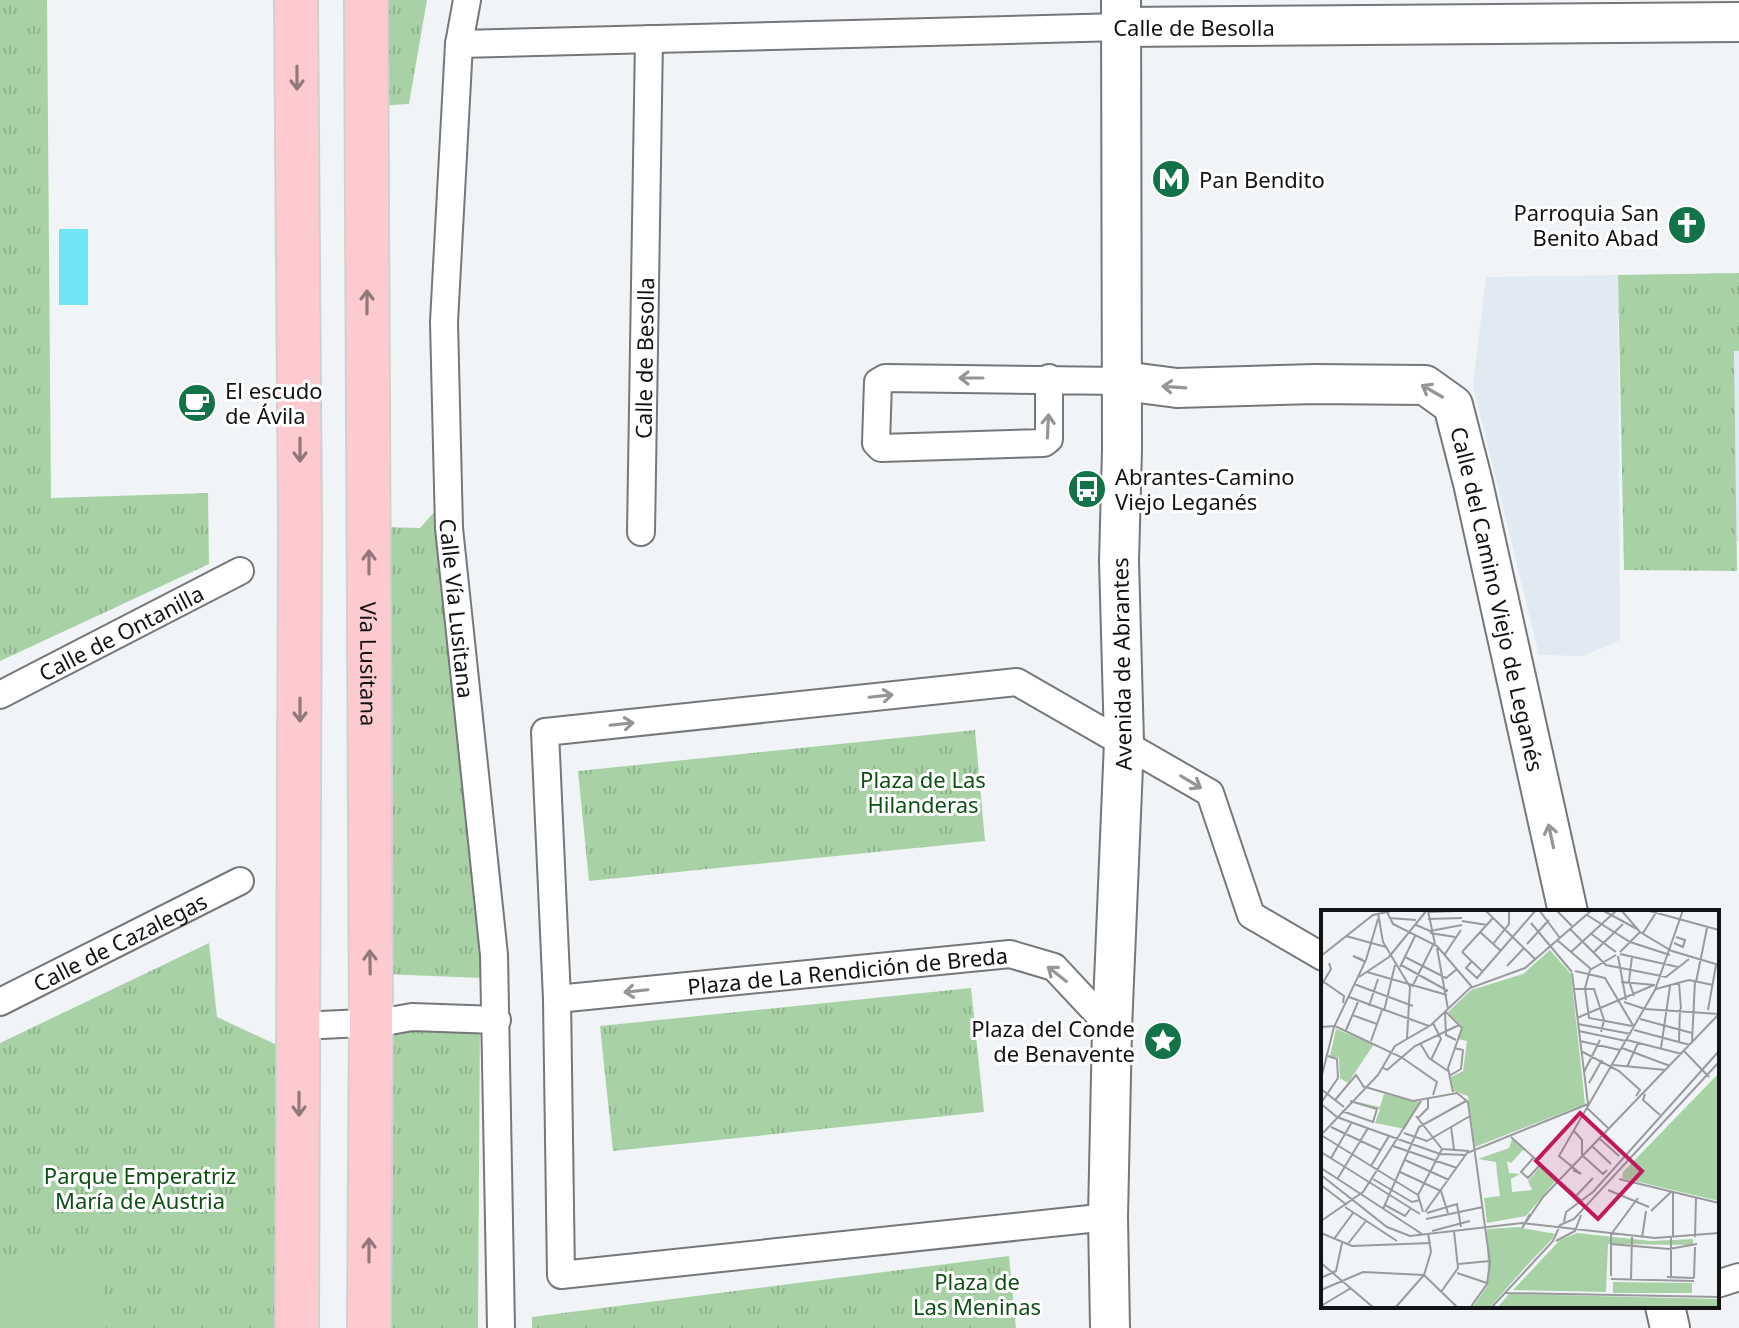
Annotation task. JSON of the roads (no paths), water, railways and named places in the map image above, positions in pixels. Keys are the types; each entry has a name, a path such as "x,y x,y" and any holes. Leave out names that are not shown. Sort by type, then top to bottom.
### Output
{"main road":[{"path":"296,0 300,512 297,1328"},
{"name":"Vía Lusitana","path":"366,0 371,1023 369,1328"}],"street":[{"name":"Calle Vía Lusitana","path":"467,0 459,44 444,322 449,528 494,955 497,1020"},
{"name":"Calle de Besolla","path":"459,44 649,39 1121,14 1611,11 1739,22"},
{"name":"Avenida de Abrantes","path":"1110,1328 1108,1217 1112,1029 1124,742 1119,561 1123,381 1121,14"},
{"name":"Calle de Besolla","path":"641,532 649,39"},
{"name":"Calle del Camino Viejo de Leganés","path":"1049,378 1049,439 1044,443 881,448 876,443 878,382 885,378 1049,378 1123,381 1177,388 1425,385 1453,405 1568,910"},
{"name":"Calle de Ontanilla","path":"0,695 240,571"},
{"path":"1108,1217 561,1275 557,999 545,732 1017,682 1210,793 1251,915 1321,956"},
{"name":"Calle de Cazalegas","path":"0,1002 240,881"},
{"name":"Plaza de La Rendición de Breda","path":"557,999 1010,954 1054,967 1112,1029"},
{"path":"300,1026 371,1023 412,1017 497,1020 501,1328"},
{"path":"1719,1283 1739,1277"},
{"path":"1665,1308 1670,1328"}],"water":[{"path":"59,229 88,229 88,305 59,305"}],"place":[{"name":"Pan Bendito","path":"1171,179"},
{"name":"Parroquia San Benito Abad","path":"1687,225"},
{"name":"El escudo de Ávila","path":"197,403"},
{"name":"Abrantes-Camino Viejo Leganés","path":"1087,489"},
{"name":"Plaza del Conde de Benavente","path":"1163,1041"}],"park label":[{"name":"Plaza de Las Hilanderas","path":"923,792"},
{"name":"Parque Emperatriz María de Austria","path":"140,1188"},
{"name":"Plaza de Las Meninas","path":"977,1294"}]}
